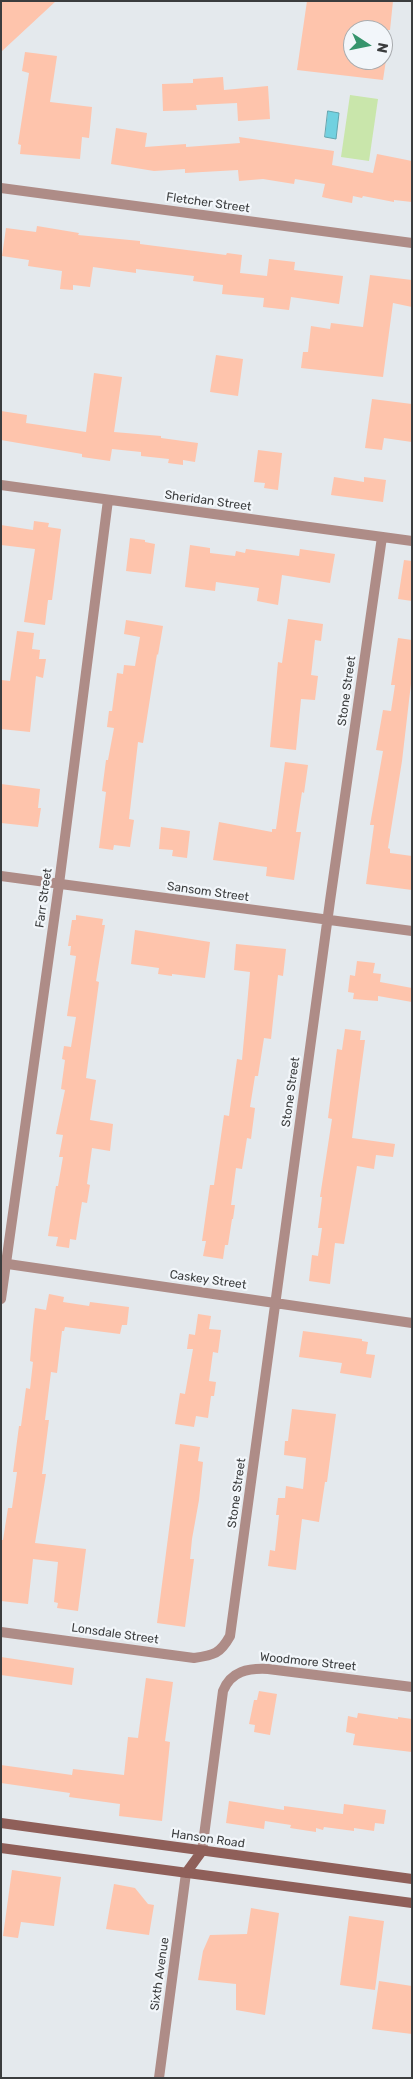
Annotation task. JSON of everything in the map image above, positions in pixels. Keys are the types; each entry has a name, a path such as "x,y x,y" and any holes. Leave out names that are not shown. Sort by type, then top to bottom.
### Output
{"main road":[{"name":"Hanson Road","path":"1,1823 412,1879"},
{"path":"1,1848 412,1904"},
{"path":"186,1873 202,1851"}],"street":[{"name":"Fletcher Street","path":"1,188 412,243"},
{"name":"Sheridan Street","path":"1,485 412,541"},
{"name":"Farr Street","path":"1,1299 4,1263 59,884 108,500"},
{"name":"Stone Street","path":"223,1649 230,1636 327,921 382,537"},
{"name":"Sansom Street","path":"1,876 412,932"},
{"name":"Caskey Street","path":"4,1263 412,1323"},
{"name":"Lonsdale Street","path":"1,1632 194,1658 210,1656 223,1649"},
{"name":"Woodmore Street","path":"202,1851 223,1691 226,1684 235,1674 245,1670 268,1669 412,1687"},
{"name":"Sixth Avenue","path":"159,2078 186,1873"}],"green space":[{"path":"350,95 378,99 369,161 341,157"}],"water":[{"path":"328,111 339,113 336,139 325,137"}],"building":[{"path":"1,1 56,1 1,52"},
{"path":"307,1 393,1 391,20 343,20 343,70 384,70 383,80 297,70"},
{"path":"25,52 57,56 50,102 92,107 89,138 82,137 80,159 20,154 21,145 18,144 29,73 22,71"},
{"path":"223,77 224,90 268,86 270,119 238,121 237,103 196,105 197,110 163,111 162,84 193,83 193,79"},
{"path":"116,128 147,133 145,147 186,144 186,147 240,143 239,137 334,151 332,165 373,173 377,154 412,161 412,202 394,200 394,202 353,196 352,203 322,197 325,184 295,179 294,184 263,179 239,181 238,170 185,173 185,169 154,171 111,164"},
{"path":"37,226 79,233 78,235 140,241 140,244 226,255 227,253 242,255 240,273 267,276 269,259 295,262 294,270 343,276 339,304 291,297 289,310 263,307 264,298 222,294 223,285 193,281 194,276 136,269 136,273 93,267 90,287 73,285 73,290 60,289 62,271 28,266 29,260 2,256 6,228 36,232"},
{"path":"370,275 412,280 412,307 393,303 383,377 301,368 303,352 308,352 311,326 330,329 331,323 363,327"},
{"path":"216,355 243,359 238,396 210,392"},
{"path":"94,373 122,377 114,432 161,436 161,438 198,443 195,462 183,460 183,465 168,463 169,459 141,456 141,452 112,449 110,461 82,457 82,454 1,440 1,411 27,415 26,423 86,432"},
{"path":"372,399 412,404 412,442 384,438 382,450 365,448"},
{"path":"258,450 282,453 278,490 264,488 265,483 254,482"},
{"path":"334,477 364,482 364,477 386,480 383,502 331,495"},
{"path":"34,521 49,523 48,527 61,529 52,600 48,600 45,625 24,622 35,549 1,545 1,525 33,530"},
{"path":"130,538 145,540 145,542 155,544 151,574 126,571"},
{"path":"190,545 210,548 210,553 235,556 236,551 245,553 246,549 299,556 300,549 335,554 330,583 282,575 278,605 257,601 259,588 216,582 215,591 185,587"},
{"path":"404,560 412,561 412,601 398,599"},
{"path":"288,619 323,624 321,641 315,640 311,675 318,676 315,700 301,699 296,750 270,747 278,662 282,663"},
{"path":"126,620 163,626 143,743 138,742 129,819 134,820 130,847 114,845 113,850 99,848 106,792 102,791 106,760 108,760 114,728 107,727 109,711 112,711 117,673 123,674 124,665 135,666 140,637 124,634"},
{"path":"17,631 34,633 32,649 40,650 39,659 46,659 43,678 36,676 30,732 1,729 1,680 10,681"},
{"path":"398,638 412,640 412,675 402,761 388,848 390,853 412,856 412,890 366,884 374,825 370,825 383,751 376,750 383,710 391,711 395,685 391,685"},
{"path":"285,762 308,765 296,832 301,832 294,880 266,876 267,867 213,860 219,822 272,832 272,829 276,829"},
{"path":"1,784 40,789 38,808 41,808 38,827 1,823"},
{"path":"161,827 190,831 187,858 172,856 173,850 159,849"},
{"path":"76,915 103,919 102,925 105,925 96,981 99,982 86,1078 96,1080 90,1120 113,1124 110,1151 92,1148 87,1184 90,1185 87,1203 82,1202 76,1240 70,1239 69,1248 56,1246 58,1237 48,1236 63,1157 59,1157 63,1135 56,1134 65,1090 61,1089 65,1060 62,1059 64,1046 71,1047 76,1017 67,1016 76,956 70,955 71,946 68,946 72,920 76,920"},
{"path":"135,930 210,942 205,978 158,974 159,968 131,964"},
{"path":"236,944 286,949 283,976 278,975 271,1039 264,1038 258,1076 255,1076 250,1107 255,1108 251,1139 247,1138 242,1169 236,1168 231,1205 235,1205 233,1219 223,1259 203,1256 206,1241 202,1241 210,1185 214,1185 224,1115 229,1116 237,1059 242,1060 250,972 234,970"},
{"path":"357,961 375,963 373,973 381,974 380,982 412,988 412,1002 378,996 378,1001 353,999 354,993 348,992 350,975 355,976"},
{"path":"345,1029 361,1031 360,1040 365,1040 352,1138 395,1144 393,1157 376,1155 374,1169 357,1166 344,1244 335,1243 330,1284 309,1281 312,1255 318,1256 322,1228 318,1228 322,1197 320,1197 332,1119 328,1118 337,1049 342,1050"},
{"path":"49,1294 64,1297 63,1302 89,1306 90,1302 129,1307 127,1325 122,1325 120,1334 65,1327 64,1331 62,1331 57,1373 51,1372 45,1420 49,1420 42,1474 46,1474 35,1543 86,1549 78,1611 57,1608 58,1603 54,1602 58,1562 33,1559 28,1604 1,1601 1,1540 3,1540 8,1508 12,1508 17,1472 13,1472 19,1426 21,1426 26,1388 30,1389 33,1362 30,1361 35,1308 46,1310"},
{"path":"198,1314 211,1316 209,1329 221,1330 218,1353 213,1352 209,1381 216,1382 214,1396 211,1396 208,1418 196,1416 194,1427 175,1424 180,1393 185,1394 193,1349 187,1349 189,1334 195,1335"},
{"path":"303,1331 362,1339 362,1341 368,1342 366,1354 375,1355 371,1378 340,1373 342,1363 299,1357"},
{"path":"292,1409 336,1414 327,1482 325,1482 319,1522 302,1519 296,1570 268,1566 270,1550 275,1551 279,1515 276,1515 278,1498 285,1498 286,1486 303,1489 306,1458 284,1455 285,1441 288,1441"},
{"path":"180,1444 200,1447 198,1461 203,1462 192,1539 190,1559 194,1559 185,1627 157,1623"},
{"path":"1,1657 74,1668 72,1685 1,1675"},
{"path":"146,1678 173,1682 165,1741 170,1742 162,1821 119,1816 120,1804 69,1797 70,1793 1,1783 1,1765 72,1775 73,1769 124,1775 128,1737 138,1738"},
{"path":"259,1691 277,1694 270,1735 254,1732 255,1725 249,1724 254,1700 257,1700"},
{"path":"358,1713 398,1719 398,1717 412,1719 412,1752 353,1745 355,1734 346,1732 348,1716 357,1718"},
{"path":"229,1801 284,1810 284,1806 343,1814 344,1804 386,1810 384,1824 375,1823 374,1831 354,1828 354,1831 324,1827 323,1830 316,1828 316,1832 290,1828 291,1825 265,1821 264,1829 226,1823"},
{"path":"12,1870 61,1877 54,1926 21,1922 18,1938 3,1936"},
{"path":"114,1884 135,1888 148,1904 154,1905 149,1935 106,1929"},
{"path":"251,1908 279,1913 265,2015 236,2010 236,1984 198,1980 203,1951 210,1935 247,1934"},
{"path":"349,1916 384,1921 375,1990 340,1985"},
{"path":"379,1981 412,1986 412,2034 372,2029"}]}
